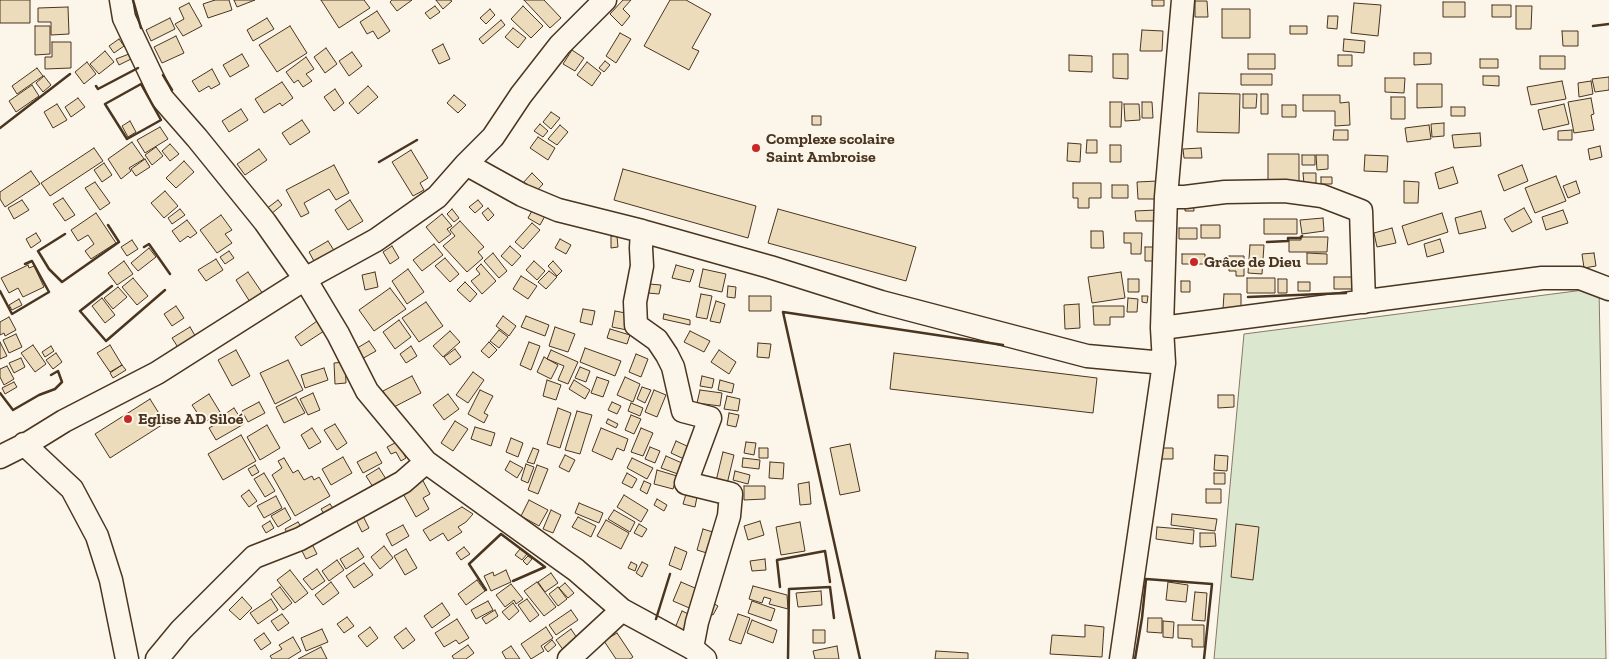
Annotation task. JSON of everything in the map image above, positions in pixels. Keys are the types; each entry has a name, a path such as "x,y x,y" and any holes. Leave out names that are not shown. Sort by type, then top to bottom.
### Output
{"street":[{"path":"121,0 124,18 162,98 198,138 265,222 305,278 338,334 367,391 426,462 576,570 622,610 698,654"},
{"path":"0,456 157,373 305,278 376,240 437,197 466,164 493,138 521,95 560,45 605,0"},
{"path":"1121,659 1164,363 1162,328 1166,197 1183,0"},
{"path":"466,164 522,195 558,210 642,230 881,302 1087,356 1164,363"},
{"path":"1166,197 1185,197 1224,192 1285,191 1322,196 1361,211 1364,302"},
{"path":"642,230 642,266 635,302 636,325 657,340 667,354 673,367 683,411 710,418 686,483 731,494 729,516 698,622 698,654"},
{"path":"1162,328 1542,278 1580,278 1609,289"},
{"path":"24,444 72,488 97,536 111,580 127,659"},
{"path":"158,659 181,630 254,557 300,539 403,482 426,462"},
{"path":"569,659 622,610"}],"green space":[{"path":"1599,288 1606,659 1214,659 1244,334"}],"building":[{"path":"0,0 30,0 30,23 0,23"},
{"path":"215,0 229,0 232,10 208,18 203,4"},
{"path":"234,0 255,0 237,7"},
{"path":"321,0 364,0 370,8 339,28"},
{"path":"392,0 412,0 397,11 390,2"},
{"path":"436,0 450,0 452,1 443,9"},
{"path":"524,0 544,0 561,18 550,28"},
{"path":"623,0 631,0 623,9 630,16 622,26 610,14"},
{"path":"670,0 686,0 711,14 692,48 699,51 689,70 644,46"},
{"path":"1152,0 1164,0 1164,6 1152,6"},
{"path":"1195,1 1207,1 1208,17 1195,17"},
{"path":"1443,2 1465,2 1465,17 1443,17"},
{"path":"189,3 202,26 183,36 175,24 184,19 179,8"},
{"path":"1354,3 1381,5 1378,36 1351,33"},
{"path":"1492,5 1511,5 1511,17 1492,17"},
{"path":"435,6 440,12 430,19 425,13"},
{"path":"523,6 543,26 531,38 511,19"},
{"path":"1516,6 1532,6 1531,29 1516,29"},
{"path":"68,7 69,34 51,35 51,22 38,22 38,8"},
{"path":"490,9 495,15 486,24 480,18"},
{"path":"1222,9 1250,9 1250,38 1222,38"},
{"path":"377,11 390,31 378,39 373,31 367,34 360,22"},
{"path":"1328,16 1338,16 1337,29 1327,28"},
{"path":"170,18 175,29 151,41 146,30"},
{"path":"267,18 274,29 253,41 247,30"},
{"path":"501,20 505,25 483,44 479,39"},
{"path":"35,26 50,26 50,54 35,55"},
{"path":"290,26 307,53 277,72 259,45"},
{"path":"1290,26 1307,26 1307,34 1290,34"},
{"path":"513,28 526,38 518,48 505,37"},
{"path":"1142,30 1163,31 1162,51 1140,51"},
{"path":"1562,31 1578,31 1578,46 1563,46"},
{"path":"620,33 631,39 616,63 606,56"},
{"path":"176,36 184,53 162,63 154,47"},
{"path":"119,39 124,46 114,53 109,46"},
{"path":"1344,39 1365,41 1364,53 1343,51"},
{"path":"52,42 71,42 71,68 45,69 45,57 52,57"},
{"path":"443,44 450,59 439,64 432,50"},
{"path":"326,48 337,64 325,73 314,57"},
{"path":"572,50 584,58 575,71 563,64"},
{"path":"105,51 114,62 99,74 90,64"},
{"path":"352,52 362,66 349,76 339,61"},
{"path":"1414,53 1431,53 1431,64 1414,65"},
{"path":"129,54 131,59 119,65 116,59"},
{"path":"242,54 249,66 230,77 223,65"},
{"path":"1113,54 1128,54 1128,79 1113,78"},
{"path":"1248,54 1275,54 1275,69 1248,69"},
{"path":"1069,55 1092,56 1092,72 1069,71"},
{"path":"1338,55 1352,55 1352,66 1338,66"},
{"path":"1540,56 1565,56 1565,69 1540,69"},
{"path":"306,57 314,69 306,74 312,81 303,87 298,80 294,83 286,72"},
{"path":"1480,59 1498,59 1498,68 1480,68"},
{"path":"605,61 610,65 604,72 599,68"},
{"path":"87,62 96,74 84,84 75,72"},
{"path":"587,62 601,73 592,86 577,75"},
{"path":"37,68 43,76 17,94 12,86"},
{"path":"212,69 220,84 211,89 209,86 199,92 192,81"},
{"path":"1241,74 1272,74 1272,85 1241,85"},
{"path":"44,76 51,85 43,92 36,83"},
{"path":"1483,76 1499,76 1499,86 1483,85"},
{"path":"1609,77 1609,90 1595,92 1592,79"},
{"path":"1385,78 1405,78 1404,93 1385,92"},
{"path":"1562,81 1566,99 1531,105 1527,87"},
{"path":"1591,81 1593,94 1579,97 1578,83"},
{"path":"282,82 293,98 282,106 280,103 264,113 255,99"},
{"path":"1417,84 1442,84 1442,107 1417,108"},
{"path":"32,85 39,96 16,112 9,101"},
{"path":"368,86 378,97 358,114 349,103"},
{"path":"335,89 344,103 334,111 324,97"},
{"path":"1199,93 1240,94 1239,133 1197,132"},
{"path":"1243,94 1257,94 1256,108 1243,108"},
{"path":"1261,94 1268,94 1268,114 1261,114"},
{"path":"454,95 466,105 458,113 447,103"},
{"path":"1303,95 1340,95 1340,103 1349,102 1350,125 1335,126 1335,111 1303,111"},
{"path":"1391,97 1405,97 1405,119 1391,119"},
{"path":"78,98 85,107 71,117 65,107"},
{"path":"1591,98 1594,114 1591,115 1594,130 1574,133 1568,102"},
{"path":"1110,102 1122,102 1121,127 1110,127"},
{"path":"1142,102 1152,102 1153,118 1142,118"},
{"path":"57,104 67,120 53,128 44,112"},
{"path":"1124,104 1139,104 1140,120 1125,121"},
{"path":"1564,104 1569,124 1543,130 1538,110"},
{"path":"1282,105 1296,105 1296,117 1282,117"},
{"path":"1451,107 1465,107 1465,116 1451,116"},
{"path":"241,109 248,120 229,132 222,121"},
{"path":"551,112 560,118 551,129 543,122"},
{"path":"812,116 821,116 821,125 812,125"},
{"path":"302,120 310,132 290,145 282,133"},
{"path":"130,121 136,132 128,137 122,126"},
{"path":"1444,123 1444,136 1432,137 1431,124"},
{"path":"540,124 548,131 543,137 534,131"},
{"path":"560,125 568,132 557,145 548,139"},
{"path":"1429,125 1431,139 1407,142 1405,128"},
{"path":"160,127 168,139 145,153 137,140"},
{"path":"1334,130 1348,130 1348,140 1333,140"},
{"path":"1572,130 1572,140 1558,140 1558,131"},
{"path":"1480,133 1481,146 1454,148 1452,135"},
{"path":"538,137 555,148 548,160 530,148"},
{"path":"1087,140 1097,140 1097,153 1086,153"},
{"path":"132,142 144,159 129,168 131,171 121,179 108,159"},
{"path":"1068,143 1081,144 1080,162 1067,161"},
{"path":"170,144 179,154 170,161 162,151"},
{"path":"1110,145 1121,145 1121,162 1110,162"},
{"path":"1600,146 1602,157 1590,160 1588,149"},
{"path":"156,147 163,156 152,165 145,155"},
{"path":"94,148 103,161 50,196 41,183"},
{"path":"1201,148 1202,158 1184,158 1183,149"},
{"path":"259,149 267,160 245,175 237,164"},
{"path":"411,150 428,178 420,183 424,190 413,196 392,162"},
{"path":"1268,154 1299,154 1299,182 1268,183"},
{"path":"1302,155 1315,155 1315,165 1302,165"},
{"path":"1316,155 1328,155 1328,169 1317,170"},
{"path":"1365,155 1388,156 1387,172 1364,171"},
{"path":"145,159 150,167 136,176 131,169"},
{"path":"184,161 194,172 176,188 166,178"},
{"path":"104,163 112,175 102,182 94,170"},
{"path":"334,165 349,193 336,200 329,189 304,203 309,213 301,217 286,190"},
{"path":"1522,165 1528,181 1504,191 1498,175"},
{"path":"1453,167 1458,183 1439,189 1435,173"},
{"path":"623,169 756,206 748,238 614,200"},
{"path":"31,171 40,184 5,207 0,199 0,192"},
{"path":"532,173 543,184 533,195 522,184"},
{"path":"1303,173 1316,173 1316,184 1304,184"},
{"path":"1556,176 1566,201 1535,213 1525,188"},
{"path":"1321,177 1332,177 1332,184 1321,184"},
{"path":"1158,181 1158,199 1138,199 1137,182"},
{"path":"1404,181 1419,182 1418,203 1404,203"},
{"path":"1576,181 1580,193 1568,198 1563,186"},
{"path":"95,182 110,203 100,210 85,188"},
{"path":"1073,183 1101,183 1101,198 1089,198 1089,208 1078,208 1078,198 1073,198"},
{"path":"1112,185 1128,185 1128,198 1112,198"},
{"path":"165,191 178,206 164,218 151,203"},
{"path":"63,198 75,215 65,221 53,204"},
{"path":"1185,199 1193,199 1194,211 1185,211"},
{"path":"22,200 29,210 14,219 8,208"},
{"path":"278,200 282,205 271,214 266,209"},
{"path":"350,200 363,221 348,230 335,210"},
{"path":"478,200 483,206 475,213 469,207"},
{"path":"488,208 494,215 488,221 482,213"},
{"path":"1524,208 1532,222 1512,232 1504,219"},
{"path":"180,209 185,215 172,224 168,218"},
{"path":"452,209 459,218 454,222 447,214"},
{"path":"533,209 545,216 540,225 528,218"},
{"path":"778,209 916,247 906,281 768,243"},
{"path":"1157,210 1157,221 1136,221 1135,211"},
{"path":"1563,210 1568,223 1546,230 1542,217"},
{"path":"1481,211 1486,228 1459,234 1455,218"},
{"path":"96,213 116,243 91,259 85,251 94,244 88,235 78,241 71,230"},
{"path":"1442,213 1448,232 1408,245 1402,226"},
{"path":"442,214 452,226 447,229 451,234 439,243 426,227"},
{"path":"221,215 232,230 225,234 232,243 217,253 200,230"},
{"path":"1323,218 1324,231 1302,234 1300,220"},
{"path":"1264,219 1297,219 1297,234 1264,234"},
{"path":"187,220 197,233 190,238 188,236 180,242 172,231"},
{"path":"460,221 484,247 478,252 483,258 467,272 443,246 455,236 450,230"},
{"path":"532,223 540,230 523,249 515,242"},
{"path":"1201,225 1220,225 1220,238 1201,238"},
{"path":"1179,228 1197,228 1197,239 1179,239"},
{"path":"1392,228 1396,243 1377,247 1374,233"},
{"path":"1091,231 1103,231 1104,248 1091,248"},
{"path":"36,233 41,241 31,248 26,239"},
{"path":"1124,233 1142,233 1141,254 1131,254 1131,243 1124,243"},
{"path":"611,236 617,236 618,247 611,248"},
{"path":"1301,237 1328,237 1327,252 1289,252 1289,240 1301,240"},
{"path":"560,239 571,245 566,254 555,248"},
{"path":"1440,239 1444,252 1427,257 1424,244"},
{"path":"132,240 138,249 127,256 121,247"},
{"path":"328,241 335,252 315,263 309,252"},
{"path":"434,244 443,255 422,271 413,260"},
{"path":"1250,245 1264,245 1262,274 1248,273"},
{"path":"392,246 399,258 390,264 383,252"},
{"path":"510,246 521,256 512,266 501,256"},
{"path":"1145,247 1153,247 1153,261 1145,261"},
{"path":"149,248 156,257 138,271 131,263"},
{"path":"229,251 234,258 225,264 220,257"},
{"path":"493,253 507,271 499,278 484,261"},
{"path":"1307,253 1327,254 1327,264 1307,264"},
{"path":"1594,253 1596,266 1584,268 1582,254"},
{"path":"1182,254 1205,254 1205,264 1182,264"},
{"path":"1229,256 1244,256 1244,276 1236,276 1236,271 1229,271"},
{"path":"445,258 459,274 450,282 435,266"},
{"path":"216,259 223,270 206,281 198,270"},
{"path":"124,261 133,274 117,285 108,273"},
{"path":"534,261 545,271 537,280 526,270"},
{"path":"553,261 562,271 557,276 548,266"},
{"path":"481,264 496,281 482,294 471,281 480,274 476,269"},
{"path":"28,265 29,268 34,266 44,287 23,297 18,288 9,293 1,278"},
{"path":"676,265 694,270 690,282 672,278"},
{"path":"408,269 424,292 407,304 392,281"},
{"path":"703,269 726,274 722,292 699,287"},
{"path":"549,271 557,277 546,289 538,282"},
{"path":"248,272 263,294 250,302 236,280"},
{"path":"375,272 378,287 365,290 362,275"},
{"path":"1121,272 1125,298 1092,303 1088,277"},
{"path":"521,276 537,286 528,299 513,289"},
{"path":"1334,277 1358,277 1358,289 1334,289"},
{"path":"133,278 148,296 137,305 122,287"},
{"path":"1247,278 1275,278 1275,293 1247,293"},
{"path":"1128,279 1139,279 1139,292 1128,292"},
{"path":"1278,279 1287,279 1287,293 1278,293"},
{"path":"1181,281 1190,281 1190,292 1181,292"},
{"path":"465,282 477,294 470,302 457,290"},
{"path":"1298,282 1310,282 1310,291 1298,291"},
{"path":"649,284 661,285 659,294 648,293"},
{"path":"728,286 736,287 735,298 727,297"},
{"path":"118,287 127,297 113,309 104,298"},
{"path":"390,288 406,309 374,331 359,310"},
{"path":"701,294 712,296 707,319 696,317"},
{"path":"1224,294 1241,294 1241,309 1223,309"},
{"path":"749,296 771,296 771,311 749,311"},
{"path":"1142,296 1148,296 1147,303 1142,302"},
{"path":"102,298 115,315 105,323 92,306"},
{"path":"1128,298 1138,299 1137,312 1127,312"},
{"path":"19,299 22,305 12,310 9,305"},
{"path":"716,301 725,304 720,323 710,321"},
{"path":"426,302 443,326 419,342 402,318"},
{"path":"1079,304 1080,328 1065,329 1064,305"},
{"path":"176,306 184,318 172,326 164,314"},
{"path":"1093,306 1124,306 1124,317 1110,317 1110,325 1094,325"},
{"path":"583,309 595,311 592,325 580,322"},
{"path":"615,311 631,314 627,330 612,327"},
{"path":"664,314 690,320 690,325 663,319"},
{"path":"503,316 516,326 509,336 496,326"},
{"path":"526,316 549,325 545,336 521,327"},
{"path":"9,317 16,330 5,336 4,333 0,335 0,322"},
{"path":"399,320 411,337 395,349 383,332"},
{"path":"317,321 324,331 301,346 295,337"},
{"path":"190,327 197,339 179,349 172,338"},
{"path":"555,327 575,334 568,352 549,346"},
{"path":"610,329 630,335 627,344 607,338"},
{"path":"499,330 508,337 499,348 490,341"},
{"path":"450,331 460,342 443,357 433,346"},
{"path":"690,331 710,341 704,352 684,342"},
{"path":"16,334 22,347 9,353 3,340"},
{"path":"369,341 376,351 360,360 354,350"},
{"path":"0,342 7,356 0,359"},
{"path":"489,342 497,350 489,358 481,351"},
{"path":"529,342 540,346 531,370 520,365"},
{"path":"758,343 771,344 769,358 757,357"},
{"path":"33,345 46,364 35,372 21,353"},
{"path":"110,345 122,365 110,372 97,353"},
{"path":"51,346 54,351 45,357 42,352"},
{"path":"411,346 417,356 406,363 400,354"},
{"path":"585,348 621,361 615,376 580,362"},
{"path":"455,349 461,357 450,365 444,357"},
{"path":"236,350 250,376 232,386 218,360"},
{"path":"551,350 578,362 568,384 558,380 564,366 547,359"},
{"path":"719,350 736,362 729,374 711,362"},
{"path":"56,353 62,362 53,369 46,360"},
{"path":"894,353 1097,378 1093,413 890,389"},
{"path":"636,354 648,359 641,377 629,372"},
{"path":"544,357 558,365 551,379 537,372"},
{"path":"21,358 25,367 14,373 9,363"},
{"path":"288,360 303,390 275,404 260,373"},
{"path":"345,362 346,383 335,384 334,363"},
{"path":"122,365 126,370 113,378 110,373"},
{"path":"7,366 14,379 4,385 0,377 0,369"},
{"path":"580,367 590,371 586,382 575,378"},
{"path":"324,368 328,380 305,388 301,375"},
{"path":"473,372 484,380 468,403 456,395"},
{"path":"412,376 421,393 392,408 383,391"},
{"path":"702,376 714,379 712,388 700,386"},
{"path":"597,377 609,381 603,397 591,393"},
{"path":"625,377 640,384 633,402 617,395"},
{"path":"547,380 561,385 556,400 543,396"},
{"path":"574,380 590,390 585,399 569,389"},
{"path":"720,380 734,384 732,393 718,390"},
{"path":"14,382 17,387 5,394 2,388"},
{"path":"642,387 651,390 645,403 637,399"},
{"path":"480,390 493,396 484,413 488,415 484,423 468,414"},
{"path":"654,390 666,395 657,417 645,412"},
{"path":"700,390 722,393 720,406 697,403"},
{"path":"313,393 320,410 308,415 300,399"},
{"path":"209,394 220,412 204,423 192,405"},
{"path":"448,394 459,409 444,420 433,405"},
{"path":"1218,395 1234,395 1234,407 1218,408"},
{"path":"727,396 740,399 738,411 724,409"},
{"path":"296,397 305,413 284,423 276,407"},
{"path":"150,399 165,423 110,458 95,434"},
{"path":"259,402 265,413 248,422 242,411"},
{"path":"612,402 621,406 617,414 608,410"},
{"path":"631,403 643,408 640,416 628,411"},
{"path":"234,408 244,424 216,440 209,428 218,423 216,420"},
{"path":"558,408 571,413 560,448 547,444"},
{"path":"577,411 592,415 580,454 565,450"},
{"path":"729,413 739,415 736,427 727,425"},
{"path":"631,415 641,419 634,434 625,430"},
{"path":"608,419 618,424 616,428 606,423"},
{"path":"455,421 468,429 453,451 441,443"},
{"path":"335,424 347,443 337,450 324,430"},
{"path":"267,425 280,448 260,460 247,437"},
{"path":"475,427 495,433 491,446 471,439"},
{"path":"312,428 321,442 309,449 301,435"},
{"path":"601,428 628,439 624,451 617,448 612,460 592,451"},
{"path":"641,428 653,433 643,456 631,452"},
{"path":"241,435 256,461 223,480 208,454"},
{"path":"511,438 523,443 518,457 506,452"},
{"path":"676,441 689,447 684,459 671,453"},
{"path":"397,442 406,458 401,461 396,452 391,454 387,447"},
{"path":"746,442 756,443 754,455 744,453"},
{"path":"850,444 860,491 840,495 830,448"},
{"path":"650,447 660,451 655,463 645,459"},
{"path":"533,448 539,450 534,464 527,462"},
{"path":"759,448 768,448 768,458 759,458"},
{"path":"1161,448 1173,448 1173,459 1161,459"},
{"path":"376,452 382,463 363,473 357,462"},
{"path":"723,452 734,455 727,484 716,481"},
{"path":"565,455 575,460 569,472 559,467"},
{"path":"1215,455 1228,456 1227,471 1214,470"},
{"path":"666,456 682,463 678,474 661,468"},
{"path":"343,457 352,473 331,485 322,469"},
{"path":"284,458 293,473 298,470 304,480 312,476 314,480 319,477 330,496 295,516 272,475 282,468 278,461"},
{"path":"632,458 653,468 647,479 627,468"},
{"path":"743,458 760,460 759,469 742,467"},
{"path":"510,461 523,468 517,478 505,470"},
{"path":"770,462 784,463 783,479 769,478"},
{"path":"526,464 534,467 528,483 521,480"},
{"path":"255,465 259,472 252,476 248,469"},
{"path":"537,465 548,469 538,494 528,490"},
{"path":"379,468 386,479 373,487 366,476"},
{"path":"657,470 677,476 673,489 654,484"},
{"path":"735,471 750,475 748,484 733,480"},
{"path":"264,473 275,491 265,497 254,479"},
{"path":"627,473 637,479 632,488 622,483"},
{"path":"1214,473 1225,473 1225,484 1214,484"},
{"path":"422,479 430,494 423,498 429,509 416,517 401,490"},
{"path":"644,481 651,484 647,494 640,490"},
{"path":"809,482 811,504 800,505 798,484"},
{"path":"744,486 765,486 765,499 744,500"},
{"path":"1206,489 1221,489 1221,503 1206,503"},
{"path":"249,490 257,501 249,507 241,496"},
{"path":"686,494 697,497 695,507 683,504"},
{"path":"624,495 648,510 641,522 617,507"},
{"path":"276,496 282,508 264,518 257,506"},
{"path":"657,499 667,505 664,511 654,505"},
{"path":"529,500 548,510 539,526 521,516"},
{"path":"579,503 603,513 599,523 575,513"},
{"path":"330,504 335,511 326,517 321,509"},
{"path":"462,507 473,514 458,527 462,532 448,541 443,533 430,541 423,530"},
{"path":"285,508 291,519 278,527 271,516"},
{"path":"551,510 561,515 553,533 543,529"},
{"path":"614,510 635,522 630,532 608,519"},
{"path":"1172,514 1217,519 1215,531 1171,525"},
{"path":"363,516 369,528 362,532 356,520"},
{"path":"578,517 596,526 591,537 572,527"},
{"path":"606,520 629,533 621,549 597,536"},
{"path":"270,521 274,528 266,533 262,526"},
{"path":"760,521 764,535 748,540 744,526"},
{"path":"298,522 302,528 289,536 285,529"},
{"path":"800,522 805,551 781,555 776,527"},
{"path":"639,524 647,529 642,537 634,533"},
{"path":"1236,524 1259,527 1253,580 1231,577"},
{"path":"403,525 409,536 392,546 386,534"},
{"path":"1157,527 1194,530 1193,544 1156,539"},
{"path":"703,529 716,533 710,554 697,550"},
{"path":"1200,533 1215,533 1216,546 1200,547"},
{"path":"311,542 317,554 306,559 300,547"},
{"path":"384,546 393,558 380,569 371,557"},
{"path":"464,547 470,554 461,560 456,553"},
{"path":"675,547 687,552 681,570 669,565"},
{"path":"358,548 364,557 346,569 340,559"},
{"path":"406,549 417,568 405,575 394,556"},
{"path":"520,549 527,554 522,560 515,555"},
{"path":"528,556 532,559 527,565 523,561"},
{"path":"765,559 766,570 752,571 750,561"},
{"path":"337,560 344,570 329,581 322,571"},
{"path":"631,562 637,565 635,571 628,568"},
{"path":"642,562 648,565 642,577 636,573"},
{"path":"364,563 373,575 354,588 346,576"},
{"path":"317,569 325,581 312,590 303,579"},
{"path":"290,570 308,593 295,603 277,580"},
{"path":"506,570 511,582 491,591 484,576 493,572 494,576"},
{"path":"551,573 558,583 545,592 538,582"},
{"path":"477,580 485,591 466,605 458,594"},
{"path":"331,582 339,593 323,605 315,595"},
{"path":"537,582 556,607 544,616 524,591"},
{"path":"681,582 702,591 694,610 673,601"},
{"path":"1168,582 1188,585 1186,602 1166,600"},
{"path":"565,583 574,593 568,598 559,588"},
{"path":"511,584 523,599 516,604 514,600 505,607 496,595"},
{"path":"753,586 787,595 788,609 769,604 771,599 764,597 762,603 749,599"},
{"path":"280,587 292,603 283,610 271,594"},
{"path":"558,587 567,599 558,606 549,594"},
{"path":"821,591 822,605 798,607 796,593"},
{"path":"1195,592 1207,593 1205,621 1192,620"},
{"path":"242,597 252,608 240,620 229,610"},
{"path":"271,599 278,610 258,624 250,613"},
{"path":"527,599 539,615 530,622 518,605"},
{"path":"707,600 718,606 713,615 702,610"},
{"path":"488,601 493,610 476,619 471,610"},
{"path":"752,601 775,609 771,621 748,613"},
{"path":"442,603 450,615 432,628 424,616"},
{"path":"513,603 519,611 509,620 502,612"},
{"path":"495,610 498,616 486,624 482,618"},
{"path":"571,610 578,620 556,635 549,625"},
{"path":"682,611 695,617 688,633 675,628"},
{"path":"282,614 289,623 278,631 271,621"},
{"path":"738,614 750,618 741,644 729,640"},
{"path":"347,617 354,626 344,633 337,624"},
{"path":"1148,618 1162,618 1162,633 1147,632"},
{"path":"457,619 469,638 459,644 456,640 444,647 435,633"},
{"path":"752,620 777,630 773,643 747,633"},
{"path":"1163,621 1174,622 1173,638 1163,637"},
{"path":"1085,625 1104,627 1102,657 1050,654 1052,635 1085,637"},
{"path":"1178,625 1204,625 1204,647 1192,647 1192,639 1178,638"},
{"path":"370,627 378,638 367,647 358,636"},
{"path":"546,627 553,638 541,646 544,651 531,659 521,644"},
{"path":"406,628 415,640 403,649 394,637"},
{"path":"322,629 328,642 306,651 301,638"},
{"path":"571,629 579,641 564,651 556,640"},
{"path":"813,630 825,630 825,643 813,643"},
{"path":"264,633 271,643 261,650 254,640"},
{"path":"617,633 633,657 630,659 616,659 604,641"},
{"path":"293,637 301,651 288,659 272,659 270,656 282,649 279,645"},
{"path":"552,640 556,645 548,652 544,647"},
{"path":"468,645 474,653 466,659 454,659 452,656"},
{"path":"511,646 520,659 506,659 502,652"},
{"path":"837,646 839,659 815,659 813,651"},
{"path":"321,647 327,659 298,659"},
{"path":"936,651 968,653 968,659 935,659"}],"wall":[{"path":"133,0 141,28"},
{"path":"1593,26 1609,24"},
{"path":"96,86 98,89 138,68"},
{"path":"0,128 70,74"},
{"path":"163,75 172,90"},
{"path":"141,84 161,120 127,139 105,104 141,84"},
{"path":"379,162 417,140"},
{"path":"65,234 38,251 49,269 62,282 119,242 108,225"},
{"path":"1267,242 1288,241 1288,238 1300,238 1302,236"},
{"path":"144,247 149,244 170,274"},
{"path":"0,291 12,314 49,292 32,261 25,264"},
{"path":"112,286 80,311 106,341 165,290"},
{"path":"1248,297 1346,293"},
{"path":"860,659 783,312 1003,345"},
{"path":"0,393 13,410 39,395 55,389 62,382 58,371 51,375"},
{"path":"486,590 469,564 501,534 545,567 513,581"},
{"path":"780,587 777,560 825,551 830,582"},
{"path":"656,619 670,574"},
{"path":"1135,659 1146,579 1212,584 1204,659"},
{"path":"788,658 789,589 830,587 834,618"}],"place":[{"name":"Complexe scolaire Saint Ambroise","path":"756,148"},
{"name":"Grâce de Dieu","path":"1194,262"},
{"name":"Eglise AD Siloé","path":"128,419"}]}
